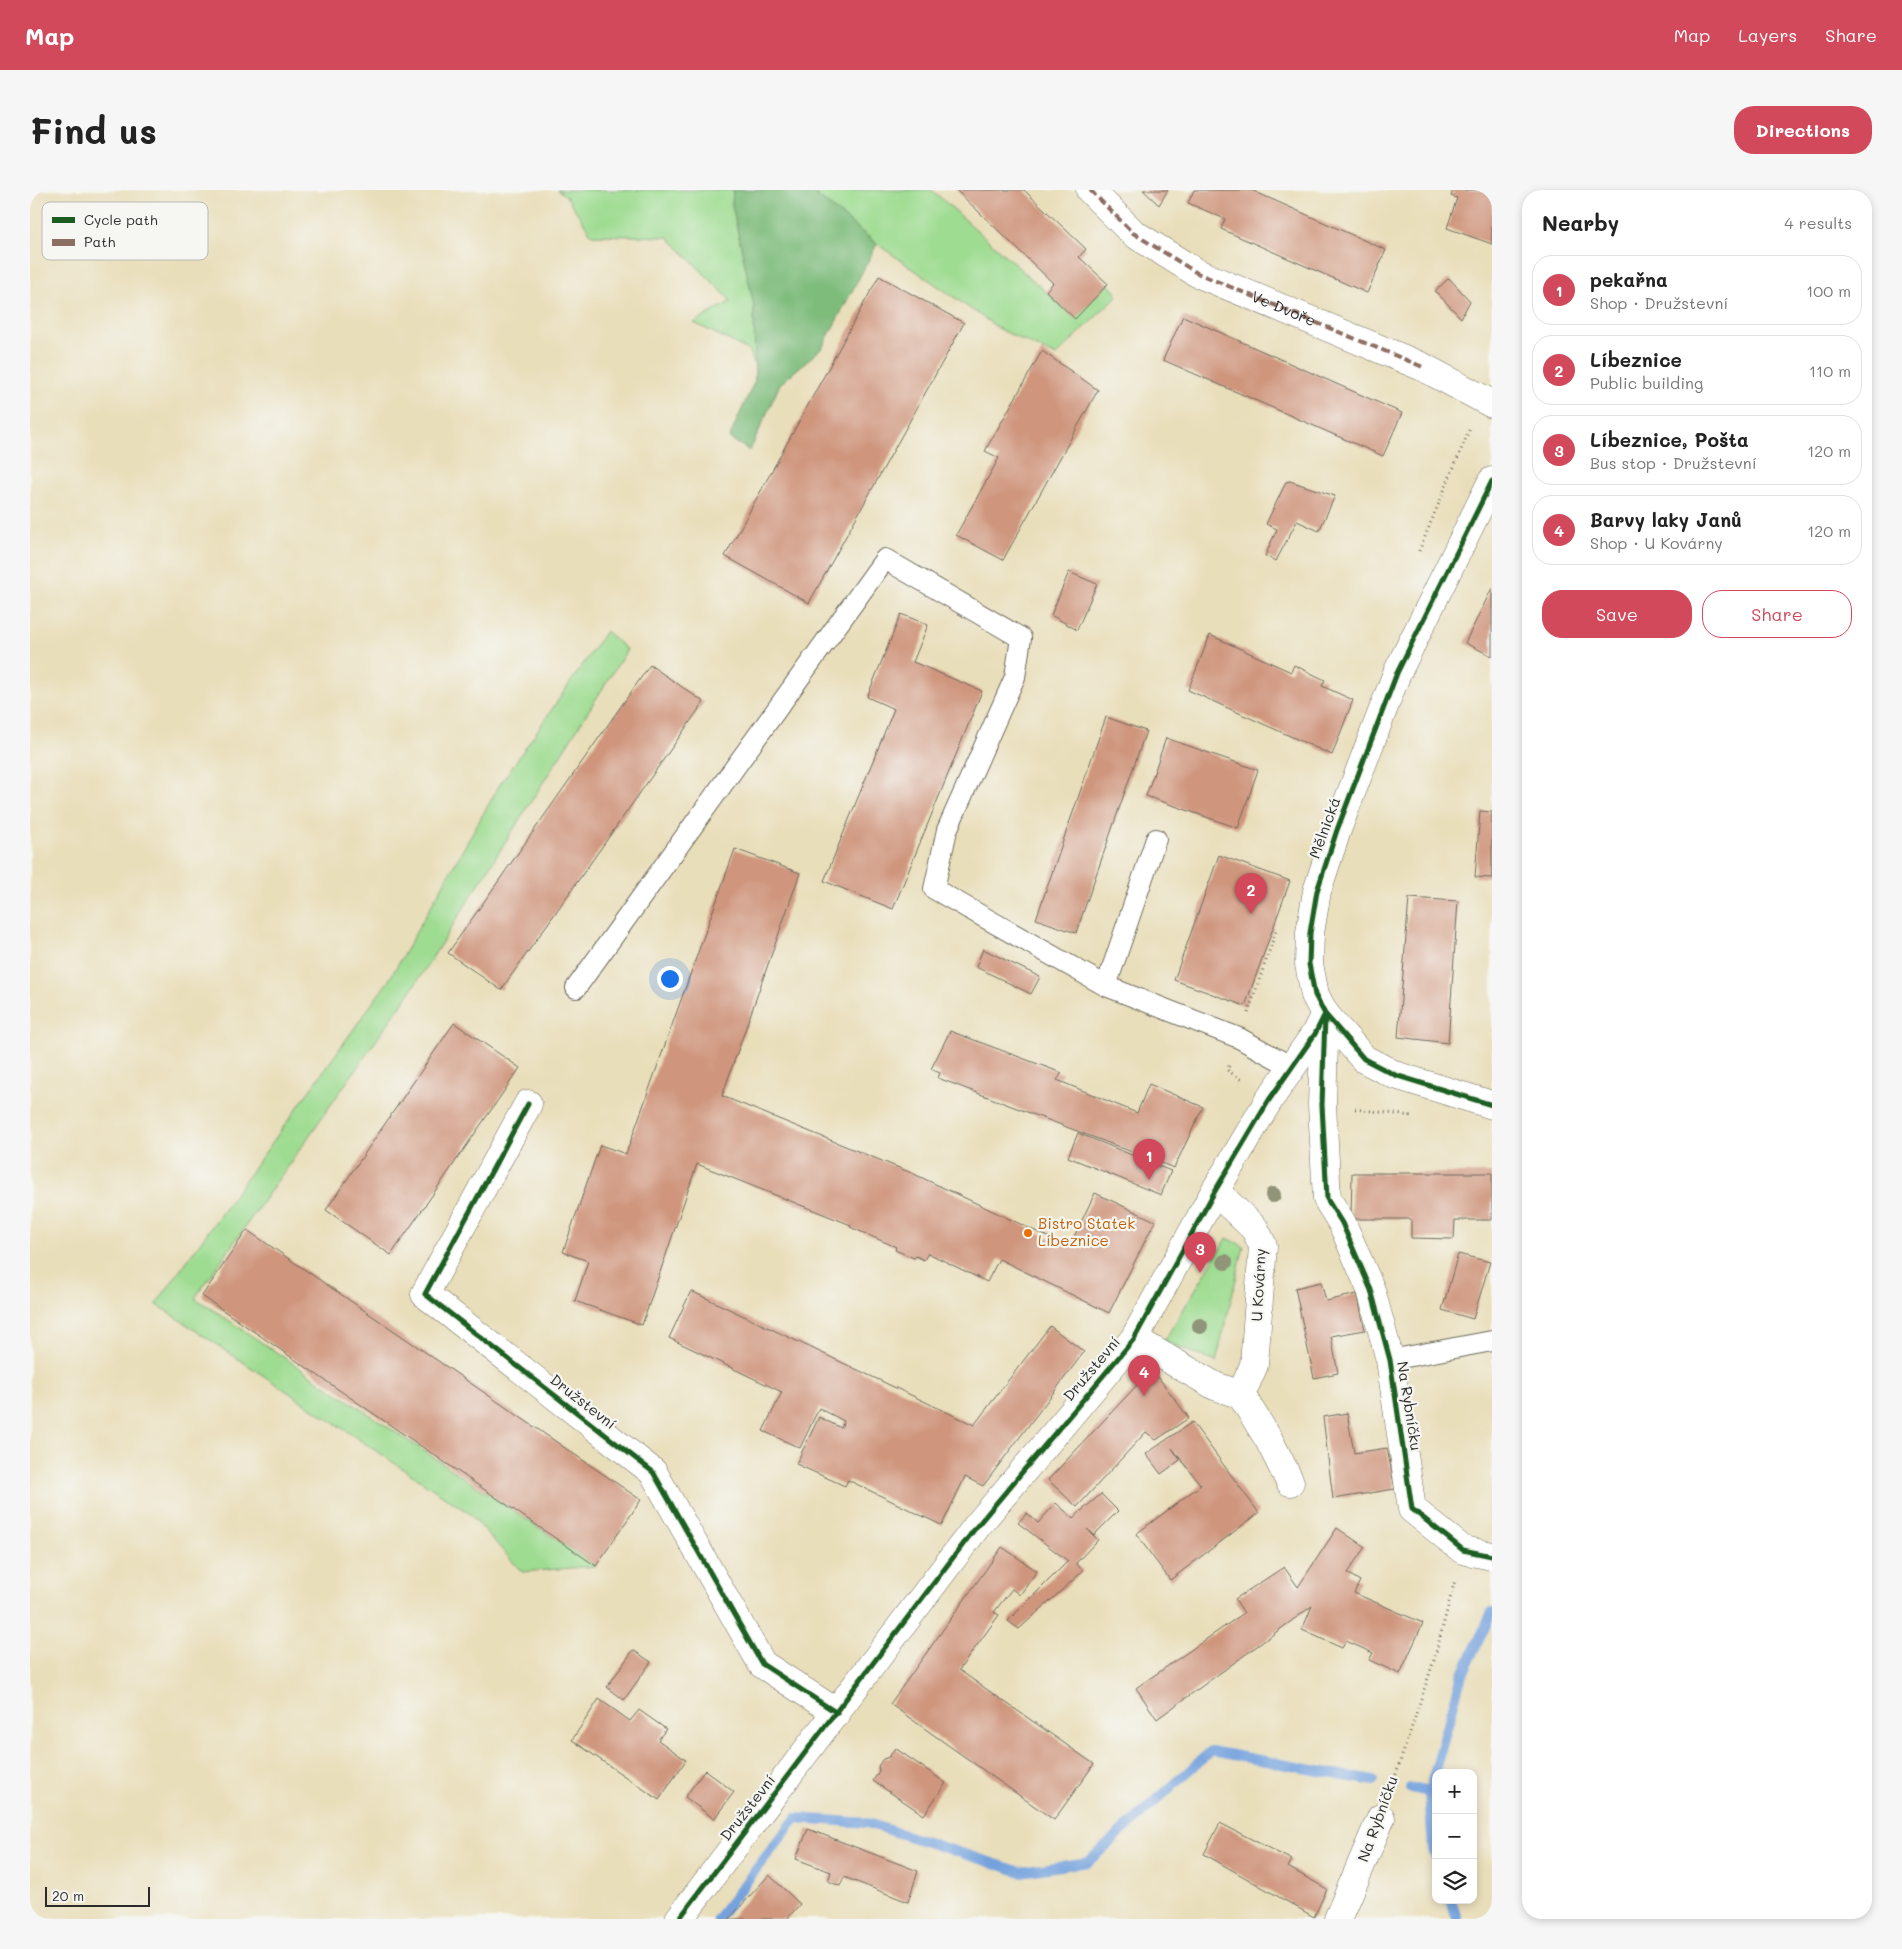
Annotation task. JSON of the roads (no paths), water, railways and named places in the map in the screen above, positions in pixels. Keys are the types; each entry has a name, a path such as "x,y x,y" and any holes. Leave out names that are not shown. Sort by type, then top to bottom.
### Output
{"street":[{"name":"Ve Dvoře","path":"1090,190 1134,233 1197,273 1423,367 1492,404"},
{"name":"Mělnická","path":"1492,481 1397,673 1337,830 1317,891 1310,933 1309,964 1314,995 1325,1014 1364,1059 1395,1075 1492,1104"},
{"name":"Družstevní","path":"678,1919 837,1713 977,1526 1134,1339 1215,1191 1269,1100 1325,1014"},
{"name":"Na Rybníčku","path":"1325,1014 1322,1105 1327,1199 1342,1223 1371,1290 1390,1360 1412,1509 1463,1550 1492,1556"},
{"name":"Družstevní","path":"528,1104 425,1294 653,1472 762,1664 837,1713"},
{"name":"U Kovárny","path":"1215,1191 1255,1229 1263,1246 1254,1366 1240,1395"},
{"path":"1134,1339 1215,1386 1240,1395 1269,1440 1290,1482"},
{"name":"Na Rybníčku","path":"1338,1919 1381,1818"}],"lane":[{"path":"576,988 885,559 1021,638 1015,677 947,830 934,888 1106,986 1239,1038 1292,1067"},
{"path":"1106,986 1156,839"},
{"path":"1390,1360 1490,1342"}],"waterway":[{"path":"1432,1836 1429,1792 1461,1678 1492,1612"},
{"path":"717,1919 796,1818 867,1823 1021,1872 1088,1862 1211,1751 1373,1781"},
{"path":"1410,1788 1429,1792"},
{"path":"1452,1904 1457,1919"}],"place":[{"name":"Líbeznice","path":"1251,914"},
{"name":"pekařna","path":"1149,1180"},
{"name":"Bistro Statek Líbeznice","path":"1028,1233"},
{"name":"Líbeznice, Pošta","path":"1200,1273"},
{"name":"Barvy laky Janů","path":"1144,1396"}]}
